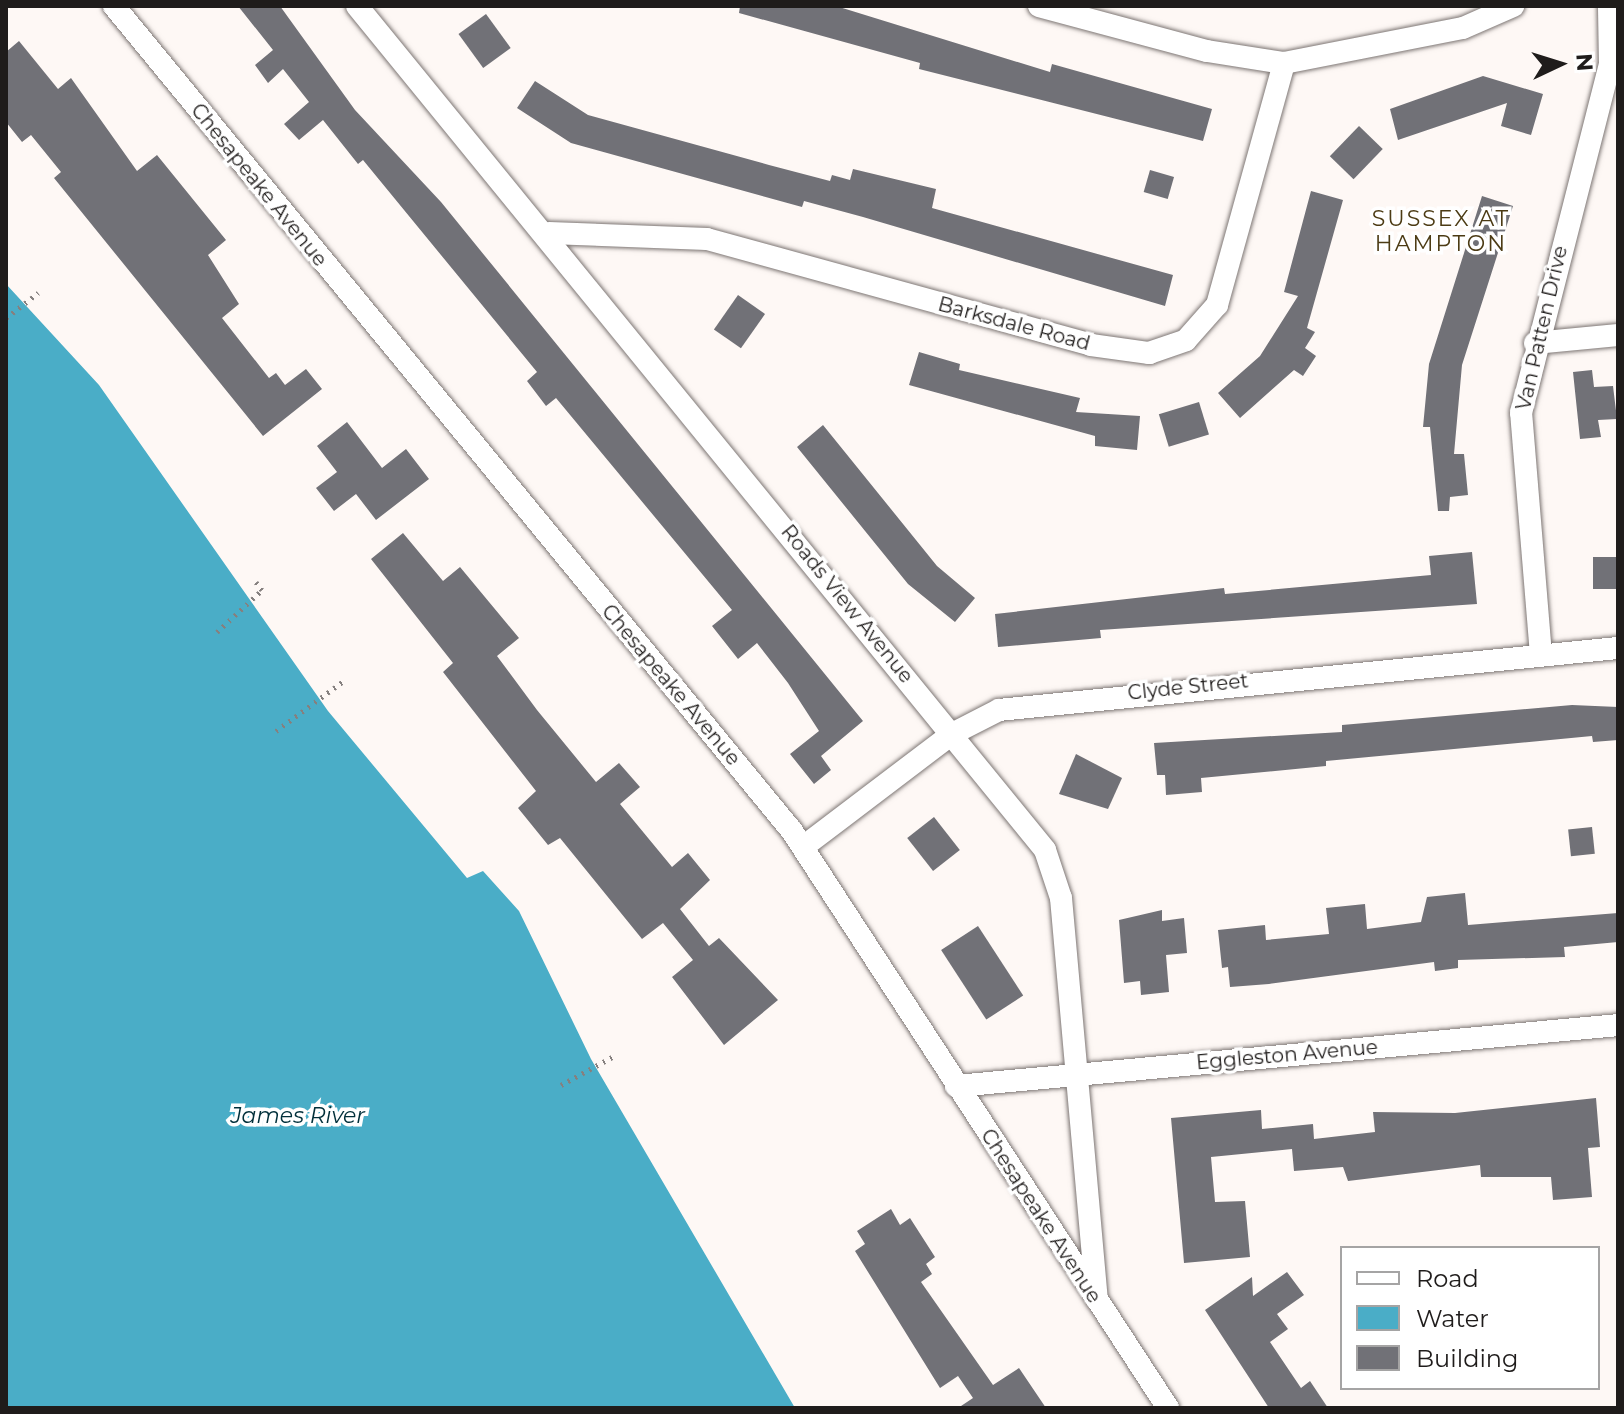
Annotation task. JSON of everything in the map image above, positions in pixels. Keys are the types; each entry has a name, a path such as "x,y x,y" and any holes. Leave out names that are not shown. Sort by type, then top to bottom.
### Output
{"street":[{"name":"Chesapeake Avenue","path":"114,6 803,847 1168,1408"},
{"name":"Roads View Avenue","path":"357,6 549,233 1030,827 1055,873 1078,1075 1098,1302"},
{"path":"1039,6 1207,51 1284,63 1463,28 1513,6"},
{"name":"Van Patten Drive","path":"1541,655 1521,449 1535,343 1610,65 1609,6"},
{"name":"Barksdale Road","path":"549,233 707,239 1091,345 1149,353 1186,340 1217,305 1284,63"},
{"path":"1535,343 1618,335"},
{"name":"Clyde Street","path":"803,847 952,734 1014,707 1618,648"},
{"name":"Eggleston Avenue","path":"956,1086 1618,1025"}],"path":[{"path":"6,318 38,293"},
{"path":"217,632 262,590 256,582"},
{"path":"276,731 345,680"},
{"path":"561,1085 614,1056"}],"water":[{"name":"James River","path":"6,284 99,385 328,711 467,878 483,871 519,911 591,1059 795,1408 6,1408"}],"building":[{"path":"238,6 280,6 355,110 441,202 863,721 821,756 831,770 814,784 790,754 819,731 788,683 757,643 738,659 712,626 732,610 556,398 546,406 527,381 537,372 363,160 358,164 323,120 299,140 284,124 309,102 283,69 268,83 255,65 273,50"},
{"path":"740,6 836,6 1050,72 1052,64 1212,109 1203,141 919,69 920,63 739,13"},
{"path":"486,14 511,48 483,68 458,34"},
{"path":"19,41 58,89 71,78 137,171 157,155 226,240 208,255 239,304 222,318 269,378 276,373 285,385 306,369 322,389 263,436 54,178 61,172 31,135 22,142 6,122 6,52"},
{"path":"1483,76 1543,94 1531,135 1501,126 1507,103 1398,140 1390,109"},
{"path":"535,81 588,115 769,165 830,181 832,175 850,180 853,169 936,189 932,208 1173,275 1165,306 863,217 804,201 802,207 571,143 517,108"},
{"path":"1359,126 1383,149 1354,179 1330,156"},
{"path":"1150,170 1174,177 1168,199 1144,192"},
{"path":"1311,191 1343,200 1307,328 1315,332 1305,348 1316,356 1303,376 1294,370 1240,418 1218,393 1260,356 1298,296 1284,292"},
{"path":"1482,196 1513,206 1462,365 1454,454 1464,454 1468,495 1450,497 1449,511 1438,511 1430,427 1423,427 1429,364"},
{"path":"738,295 765,314 741,348 714,329"},
{"path":"919,352 960,364 959,370 1080,398 1076,412 1140,416 1137,450 1095,446 1095,436 909,385"},
{"path":"1592,370 1594,387 1613,386 1617,419 1598,420 1601,437 1580,439 1573,372"},
{"path":"1199,402 1209,435 1169,447 1159,414"},
{"path":"347,422 382,468 406,449 429,479 376,520 356,494 334,511 316,488 337,472 317,446"},
{"path":"823,425 937,566 975,598 955,622 908,584 797,447"},
{"path":"403,533 443,581 460,567 519,638 497,656 596,782 619,763 640,787 620,804 672,867 688,853 710,880 680,909 709,946 719,938 778,1000 724,1045 672,977 693,960 663,923 642,939 560,838 548,845 518,808 536,791 443,672 453,663 371,559"},
{"path":"1472,552 1477,604 1100,630 1101,638 998,647 995,614 1224,588 1225,594 1431,575 1429,556"},
{"path":"1593,557 1618,557 1618,589 1593,589"},
{"path":"1572,705 1618,707 1618,740 1593,742 1592,736 1326,761 1326,766 1201,778 1202,792 1166,795 1165,775 1157,775 1154,743 1342,732 1342,725"},
{"path":"1076,754 1122,778 1108,809 1059,794"},
{"path":"934,817 960,850 933,871 907,838"},
{"path":"1592,827 1595,854 1571,856 1568,830"},
{"path":"1465,893 1468,925 1618,913 1618,942 1564,947 1565,957 1458,960 1458,968 1435,971 1434,962 1230,987 1228,967 1222,968 1218,930 1265,925 1266,940 1329,934 1326,908 1365,904 1367,929 1421,922 1427,897"},
{"path":"1162,910 1162,921 1184,918 1187,953 1166,955 1169,992 1141,995 1140,981 1124,983 1119,920"},
{"path":"978,926 1023,996 986,1020 941,950"},
{"path":"1596,1098 1600,1147 1588,1148 1592,1197 1553,1200 1551,1177 1481,1177 1480,1165 1348,1181 1343,1167 1294,1171 1292,1149 1211,1157 1215,1202 1245,1201 1250,1257 1184,1263 1171,1118 1261,1110 1262,1129 1313,1124 1314,1139 1375,1132 1373,1112 1455,1113"},
{"path":"891,1209 900,1225 910,1218 935,1257 926,1264 932,1274 921,1282 993,1385 1019,1368 1046,1408 958,1408 973,1398 958,1376 940,1388 855,1251 865,1244 857,1231"},
{"path":"1287,1272 1304,1295 1277,1314 1288,1329 1270,1342 1301,1388 1310,1381 1328,1408 1269,1408 1205,1310 1252,1277 1253,1296"}],"district":[{"name":"SUSSEX AT HAMPTON","path":"1441,230"}]}
